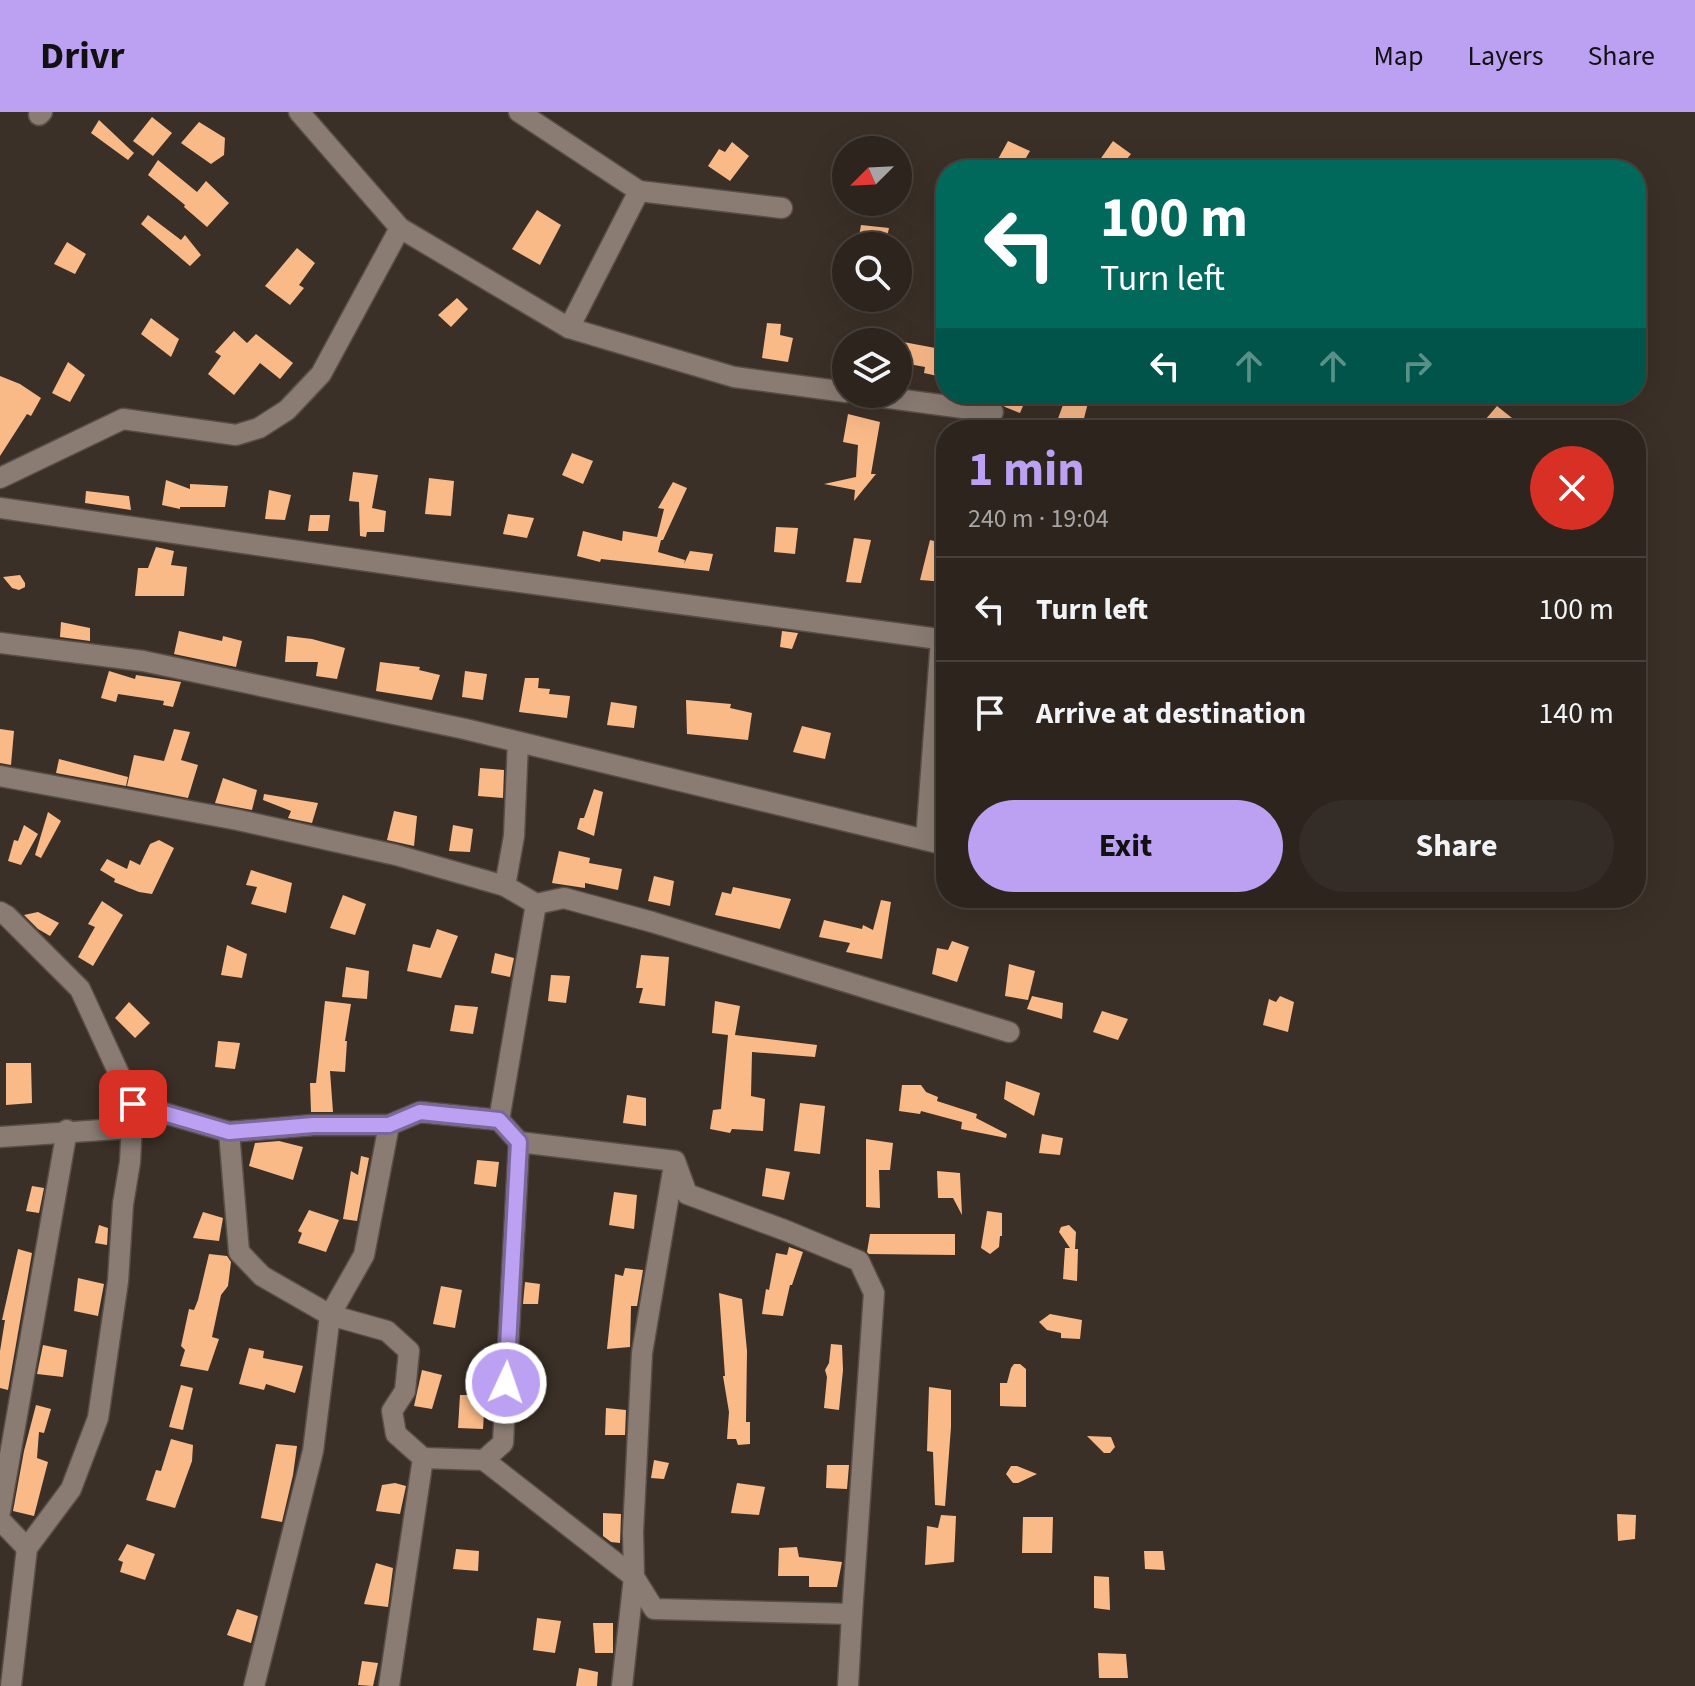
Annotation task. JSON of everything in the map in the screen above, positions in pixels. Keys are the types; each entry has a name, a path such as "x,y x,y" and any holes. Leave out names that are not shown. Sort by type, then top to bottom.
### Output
{"street":[{"path":"299,112 400,228 569,328 734,377 832,390"},
{"path":"519,112 639,191 782,208"},
{"path":"569,328 639,191"},
{"path":"0,478 123,419 236,435 259,428 287,410 321,374 400,228"},
{"path":"912,401 993,412"},
{"path":"0,508 936,639"},
{"path":"0,643 143,661 518,742 936,843"},
{"path":"505,886 514,836 518,742"},
{"path":"0,776 238,820 396,855 505,886 536,904 564,898 1009,1032"},
{"path":"499,1120 536,904"},
{"path":"0,912 80,989 133,1104 118,1281 98,1418 71,1489 27,1548 11,1686"},
{"path":"133,1104 229,1132 313,1125 389,1125 420,1112 499,1120 519,1142 675,1161"},
{"path":"254,1686 313,1451 330,1315 364,1255 389,1125"},
{"path":"0,1137 67,1130 132,1128"},
{"path":"0,1512 67,1130"},
{"path":"229,1132 239,1252 262,1276 330,1315 387,1331 409,1351 405,1391 392,1411 396,1434 423,1458 484,1460 634,1577 654,1609 852,1614"},
{"path":"484,1460 503,1443 519,1142"},
{"path":"622,1686 634,1577 633,1532 642,1353 675,1161"},
{"path":"675,1161 687,1194 859,1261 874,1293 848,1686"},
{"path":"389,1686 423,1458"},
{"path":"0,1520 27,1548"}],"building":[{"path":"152,117 172,133 153,156 133,141"},
{"path":"99,120 134,153 128,160 91,133"},
{"path":"199,122 225,138 224,155 211,164 181,143"},
{"path":"1008,141 1030,151 1025,160 998,160"},
{"path":"1113,141 1131,154 1126,160 1100,160"},
{"path":"732,142 749,156 730,181 708,166 719,149 725,152"},
{"path":"158,160 197,192 206,181 229,203 207,227 148,175"},
{"path":"537,210 561,225 540,265 512,249"},
{"path":"148,215 181,240 185,235 201,255 190,266 141,224"},
{"path":"861,225 889,228 888,232 860,232"},
{"path":"67,242 86,254 75,274 54,264"},
{"path":"297,248 315,263 299,285 304,288 290,305 265,286"},
{"path":"457,298 468,309 451,327 438,315"},
{"path":"151,318 179,339 171,357 141,334"},
{"path":"767,323 781,324 780,335 793,338 788,362 762,358"},
{"path":"234,331 247,343 256,334 293,363 280,379 260,363 234,395 208,374 221,356 215,352"},
{"path":"912,344 936,348 936,376 924,373 925,367 912,365"},
{"path":"68,362 85,375 70,402 52,393"},
{"path":"0,376 20,384 41,398 0,456"},
{"path":"1001,404 1024,404 1020,413"},
{"path":"1063,404 1088,404 1084,420 1057,420"},
{"path":"1497,406 1512,418 1511,420 1485,420"},
{"path":"848,414 880,422 871,474 876,474 854,501 855,490 824,484 856,477 858,445 843,442"},
{"path":"572,453 593,461 583,484 562,475"},
{"path":"353,472 378,475 372,508 386,511 384,532 367,532 366,537 360,536 359,502 349,501"},
{"path":"429,478 454,481 451,516 425,514"},
{"path":"166,480 190,489 190,484 228,486 225,507 180,509 162,505"},
{"path":"673,482 687,488 658,552 685,560 684,564 690,551 713,554 709,571 601,559 600,562 577,556 583,531 622,541 623,531 657,537 664,509 658,508"},
{"path":"269,490 291,495 285,520 265,519"},
{"path":"86,491 129,496 131,510 85,503"},
{"path":"508,514 534,518 527,538 503,534"},
{"path":"310,515 330,515 328,531 308,531"},
{"path":"776,527 798,528 795,554 774,552"},
{"path":"854,538 871,540 861,583 846,582"},
{"path":"930,540 936,542 936,581 920,580"},
{"path":"156,547 174,551 171,565 187,567 184,596 135,596 138,568 148,568"},
{"path":"20,575 25,587 19,590 12,588 3,577"},
{"path":"61,622 90,628 90,641 60,637"},
{"path":"179,631 222,641 223,636 242,641 236,667 174,654"},
{"path":"782,631 798,633 792,649 780,647"},
{"path":"287,636 345,648 337,679 316,676 318,662 285,662"},
{"path":"380,662 420,667 419,670 440,675 432,700 376,691"},
{"path":"109,671 135,679 136,675 181,682 173,707 163,705 164,701 118,694 116,702 101,698"},
{"path":"465,671 487,674 483,700 462,697"},
{"path":"525,678 539,678 538,688 550,689 549,694 570,696 567,718 519,712"},
{"path":"686,700 731,704 730,708 752,713 748,740 687,734"},
{"path":"611,702 637,706 634,728 607,725"},
{"path":"802,726 831,733 825,759 793,752"},
{"path":"0,729 14,731 11,765 0,763"},
{"path":"174,729 190,732 181,760 198,765 188,798 127,786 134,755 164,761"},
{"path":"59,759 128,777 126,786 56,773"},
{"path":"480,768 504,770 503,798 478,796"},
{"path":"223,778 257,790 252,810 215,803"},
{"path":"594,789 603,792 594,836 577,829"},
{"path":"264,794 318,803 312,823 288,818 291,811 263,800"},
{"path":"394,811 417,816 414,846 387,840"},
{"path":"48,812 61,821 41,858 35,855"},
{"path":"24,825 38,834 21,865 8,861 14,840 18,841"},
{"path":"453,825 473,829 470,852 449,851"},
{"path":"159,840 174,848 152,894 114,882 115,879 100,870 107,859 127,869 130,860 140,865 150,844"},
{"path":"559,851 590,858 589,863 622,869 618,890 585,883 585,888 552,883"},
{"path":"251,870 292,883 286,913 251,904 257,887 246,885"},
{"path":"654,876 674,881 670,906 648,901"},
{"path":"733,887 791,899 780,929 715,915 722,892 731,894"},
{"path":"343,895 366,904 355,935 330,928"},
{"path":"881,900 891,902 882,959 846,952 850,943 819,937 824,920 862,929 863,925 873,930"},
{"path":"102,901 123,915 93,966 78,957 95,927 88,924"},
{"path":"38,912 59,923 50,936 24,915"},
{"path":"437,929 458,936 441,978 407,971 413,944 430,948"},
{"path":"952,941 969,947 957,982 932,974 937,948 948,950"},
{"path":"227,945 247,954 242,978 221,975"},
{"path":"495,953 514,958 510,977 491,973"},
{"path":"641,955 669,957 665,1006 639,1003 643,988 636,988"},
{"path":"1009,964 1035,971 1028,1000 1005,996"},
{"path":"346,967 369,971 367,999 342,997"},
{"path":"551,975 570,976 566,1003 548,1001"},
{"path":"1032,996 1063,1003 1062,1019 1027,1009"},
{"path":"1280,996 1294,1002 1288,1032 1263,1025 1269,999 1276,1002"},
{"path":"325,1001 351,1004 345,1041 345,1072 330,1071 333,1112 311,1112 310,1083 316,1083"},
{"path":"715,1001 740,1006 735,1035 817,1045 815,1057 752,1052 751,1096 765,1099 763,1131 732,1129 730,1133 710,1129 713,1110 721,1109 728,1035 712,1033"},
{"path":"129,1002 150,1023 135,1038 115,1018"},
{"path":"455,1005 478,1007 473,1034 450,1031"},
{"path":"1102,1011 1128,1019 1118,1040 1093,1032"},
{"path":"218,1041 240,1043 235,1069 215,1067"},
{"path":"6,1063 31,1063 32,1103 6,1105"},
{"path":"1006,1081 1040,1093 1034,1116 1004,1099"},
{"path":"902,1085 921,1085 926,1092 938,1097 937,1101 977,1114 976,1118 1007,1134 1006,1138 961,1129 962,1122 921,1111 920,1114 899,1111"},
{"path":"627,1095 646,1098 646,1126 623,1123"},
{"path":"800,1103 825,1106 820,1154 794,1151"},
{"path":"1042,1134 1063,1138 1060,1155 1039,1153"},
{"path":"866,1139 893,1143 890,1170 879,1170 880,1208 866,1207"},
{"path":"279,1141 303,1147 293,1180 249,1166 255,1143"},
{"path":"361,1156 369,1158 357,1221 343,1219 351,1171 358,1175"},
{"path":"477,1160 499,1162 496,1187 474,1184"},
{"path":"766,1168 790,1172 784,1200 762,1196"},
{"path":"937,1171 960,1173 962,1215 953,1198 938,1198"},
{"path":"32,1186 44,1188 39,1213 26,1211"},
{"path":"614,1192 637,1195 634,1229 609,1225"},
{"path":"309,1210 339,1220 326,1252 298,1243 302,1233 298,1231"},
{"path":"987,1211 1002,1213 999,1247 990,1254 981,1248"},
{"path":"203,1212 223,1218 219,1241 193,1238"},
{"path":"99,1225 108,1228 107,1245 95,1243"},
{"path":"1069,1225 1076,1232 1077,1281 1063,1279 1065,1248 1070,1248 1059,1232 1061,1227"},
{"path":"870,1234 955,1234 955,1255 869,1254"},
{"path":"789,1247 803,1252 790,1285 783,1316 762,1314 776,1253 787,1255"},
{"path":"18,1249 32,1253 8,1390 0,1388 0,1351 5,1320 2,1320"},
{"path":"209,1254 227,1256 231,1262 228,1286 221,1295 212,1337 219,1339 208,1371 180,1366 185,1350 181,1346 189,1309 194,1310 198,1300"},
{"path":"625,1268 643,1270 637,1306 631,1306 630,1347 607,1349 615,1274 623,1276"},
{"path":"78,1278 104,1284 98,1316 74,1311"},
{"path":"525,1282 540,1284 538,1304 523,1304"},
{"path":"441,1286 462,1290 455,1328 433,1324"},
{"path":"719,1293 742,1299 747,1351 746,1422 750,1422 750,1444 738,1445 736,1439 727,1439 729,1412 723,1376"},
{"path":"1050,1314 1082,1320 1080,1339 1061,1338 1061,1333 1047,1330 1039,1322"},
{"path":"831,1344 842,1345 839,1410 824,1408 825,1370"},
{"path":"43,1345 67,1350 63,1377 37,1374"},
{"path":"249,1348 264,1351 263,1358 303,1366 295,1393 266,1384 264,1390 239,1384"},
{"path":"1014,1364 1026,1369 1026,1407 1000,1406 1000,1383 1007,1383"},
{"path":"422,1370 442,1375 432,1409 414,1406"},
{"path":"181,1385 193,1388 183,1430 169,1427"},
{"path":"929,1387 951,1390 945,1506 935,1505 933,1452 927,1451"},
{"path":"460,1395 485,1395 483,1429 458,1428"},
{"path":"36,1405 51,1409 44,1433 39,1432 37,1458 48,1462 34,1516 13,1511"},
{"path":"606,1408 626,1410 625,1435 605,1435"},
{"path":"1087,1436 1111,1437 1115,1447 1110,1453 1104,1453"},
{"path":"171,1439 193,1445 192,1461 175,1508 146,1500 156,1470 161,1471"},
{"path":"276,1444 297,1446 282,1522 261,1518"},
{"path":"654,1460 669,1463 664,1479 651,1478"},
{"path":"827,1465 849,1465 847,1489 826,1488"},
{"path":"1011,1466 1037,1474 1013,1483 1006,1474"},
{"path":"395,1483 406,1486 400,1514 376,1511 382,1485"},
{"path":"737,1483 765,1487 759,1515 731,1513"},
{"path":"603,1513 621,1514 620,1543 611,1542 603,1536"},
{"path":"1617,1514 1636,1515 1635,1539 1618,1541"},
{"path":"941,1515 956,1516 954,1562 925,1565 927,1526 938,1528"},
{"path":"1023,1517 1053,1517 1052,1553 1022,1553"},
{"path":"127,1544 155,1554 145,1580 120,1572 123,1562 118,1560"},
{"path":"797,1547 799,1557 842,1562 837,1587 809,1587 809,1576 778,1576 779,1548"},
{"path":"456,1549 479,1551 478,1571 453,1569"},
{"path":"1144,1551 1163,1551 1165,1570 1145,1569"},
{"path":"376,1563 393,1568 388,1607 364,1604"},
{"path":"1094,1576 1109,1577 1110,1610 1094,1608"},
{"path":"237,1609 258,1616 251,1643 227,1635"},
{"path":"537,1618 561,1621 555,1653 533,1650"},
{"path":"593,1623 613,1623 613,1653 595,1653"},
{"path":"1098,1653 1126,1654 1128,1678 1099,1678"},
{"path":"362,1661 378,1663 373,1686 358,1685"},
{"path":"579,1668 598,1672 597,1686 576,1686"}],"route":[{"path":"133,1104 229,1132 313,1125 389,1125 420,1112 499,1120 519,1142 506,1383"}]}
